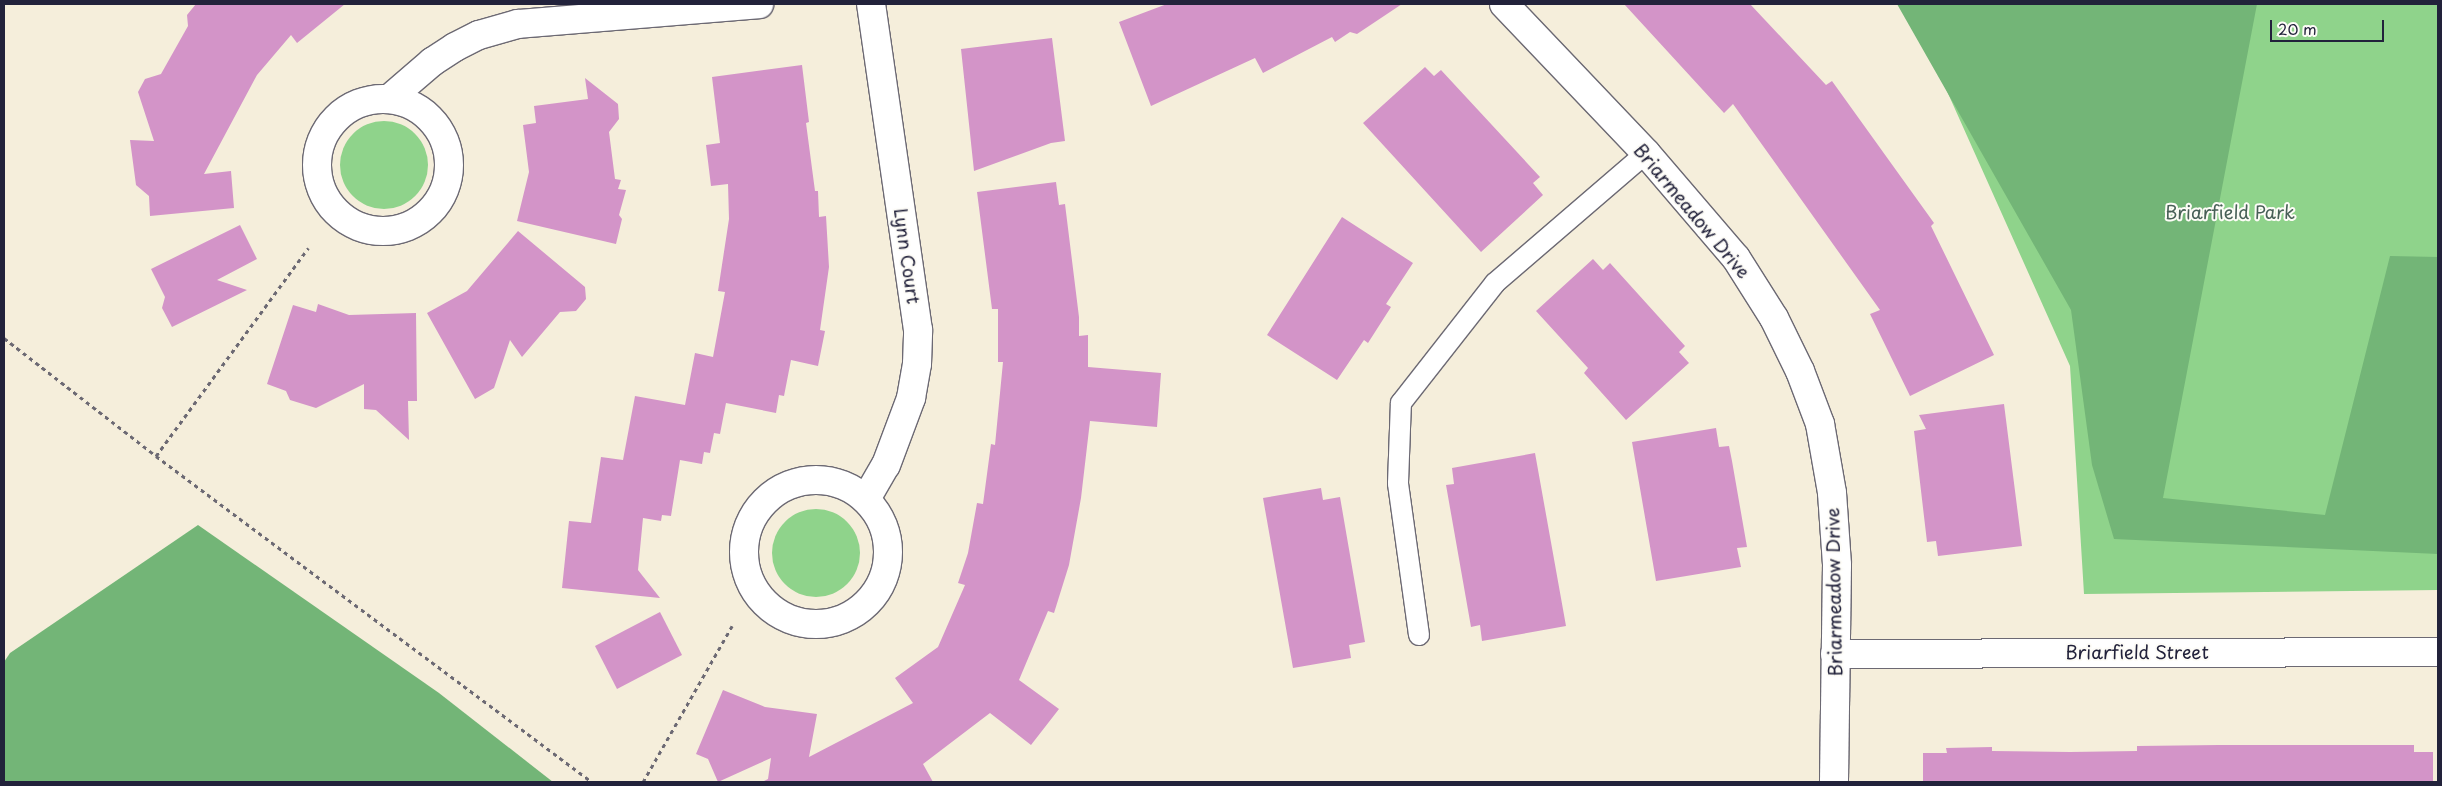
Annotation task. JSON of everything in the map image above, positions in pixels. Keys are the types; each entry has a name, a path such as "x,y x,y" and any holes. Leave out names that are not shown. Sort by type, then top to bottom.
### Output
{"street":[{"path":"388,99 410,104 428,117 441,134 449,162 449,176 442,197 428,214 410,226 389,232 368,230 347,221 330,207 320,187 316,166 320,144 330,124 353,107 366,101 388,99 432,62 455,47 479,35 518,24 759,4"},
{"name":"Lynn Court","path":"866,499 886,465 911,398 917,364 918,330 871,4"},
{"name":"Briarmeadow Drive","path":"1504,4 1646,153 1741,266 1774,318 1800,371 1820,424 1832,502 1836,565 1834,782"},
{"path":"826,480 847,487 866,499 881,520 888,544 888,569 877,592 860,610 838,622 813,625 788,620 767,606 752,586 744,565 744,542 751,520 764,502 782,488 803,481 826,480"},
{"name":"Briarfield Street","path":"1835,654 2438,652"}],"lane":[{"path":"1419,635 1398,483 1401,403 1495,283 1646,153"}],"path":[{"path":"156,456 308,248"},
{"path":"4,338 156,456 592,782"},
{"path":"643,782 732,626"}],"green space":[{"path":"1897,4 2257,4 2163,498 2325,515 2390,256 2438,257 2438,554 2114,539 2092,465 2071,310"},
{"name":"Briarfield Park","path":"1908,4 2438,4 2438,590 2084,594 2070,366"},
{"path":"384,121 401,124 409,128 421,140 425,148 428,165 425,182 421,190 409,202 401,206 384,209 367,206 359,202 347,190 343,182 340,165 343,148 347,140 359,128 367,124"},
{"path":"816,509 833,512 847,522 857,536 860,553 857,570 847,584 833,594 816,597 799,594 785,584 775,570 772,553 775,536 785,522 799,512"},
{"path":"198,525 439,693 553,782 4,782 4,662 10,653"}],"building":[{"path":"196,4 345,4 297,43 291,35 257,75 204,174 231,171 234,208 150,216 149,196 136,185 130,140 154,141 138,92 145,79 161,74 188,26 187,15"},
{"path":"1167,4 1402,4 1357,34 1350,32 1335,42 1332,37 1263,73 1255,58 1151,106 1119,22"},
{"path":"1624,4 1750,4 1826,85 1832,81 1934,223 1931,226 1994,355 1910,396 1870,314 1880,310 1733,104 1724,113"},
{"path":"1052,38 1065,141 1051,143 974,171 961,49"},
{"path":"802,65 809,122 806,123 815,191 818,191 819,217 826,216 829,267 820,330 825,331 818,366 791,360 784,396 779,395 776,413 726,403 720,434 714,433 710,453 704,452 702,464 680,460 671,516 662,515 661,521 643,518 638,570 660,598 562,588 569,521 591,523 601,457 623,460 635,396 685,405 695,353 713,357 725,292 718,291 729,219 728,184 711,186 706,145 720,143 712,77"},
{"path":"1425,67 1434,76 1441,70 1540,177 1533,183 1543,195 1481,252 1363,123"},
{"path":"585,78 618,104 619,119 609,132 615,179 621,180 618,189 626,190 619,215 622,219 616,244 517,221 529,172 523,125 536,123 534,106 588,99"},
{"path":"1056,182 1059,205 1065,204 1079,317 1079,336 1088,335 1088,367 1161,373 1157,427 1090,421 1081,498 1069,565 1054,613 1048,611 1019,680 1059,709 1031,745 990,713 923,764 933,782 762,782 768,779 771,758 718,782 708,759 696,754 723,690 765,707 817,714 809,757 913,703 895,678 938,647 965,585 958,583 968,553 977,503 983,504 991,444 995,445 1003,362 998,362 998,309 992,309 977,192"},
{"path":"1342,217 1413,263 1386,304 1391,307 1368,343 1364,340 1337,380 1267,335"},
{"path":"240,225 257,259 217,280 247,290 172,327 162,308 165,297 151,269"},
{"path":"518,231 585,287 586,299 576,311 560,312 522,357 510,340 494,388 475,399 427,313 467,291"},
{"path":"1593,259 1603,270 1610,263 1685,346 1679,352 1689,363 1626,420 1584,373 1588,368 1536,311"},
{"path":"318,304 349,315 416,313 417,401 408,401 409,440 376,410 364,409 364,384 316,408 290,400 286,391 267,384 293,305 316,312"},
{"path":"2004,404 2022,546 1938,556 1936,541 1927,542 1914,431 1926,429 1919,415"},
{"path":"1716,428 1719,447 1729,446 1732,461 1747,547 1737,548 1741,567 1656,581 1632,442"},
{"path":"1535,453 1566,626 1482,641 1480,625 1471,627 1446,485 1454,484 1452,468"},
{"path":"1321,488 1323,500 1340,497 1365,642 1349,645 1351,658 1293,668 1263,498"},
{"path":"660,612 682,655 617,689 595,646"},
{"path":"2414,745 2414,752 2433,752 2433,782 1923,782 1923,753 1947,753 1946,748 1992,747 1992,751 2070,752 2137,751 2137,746"}]}
